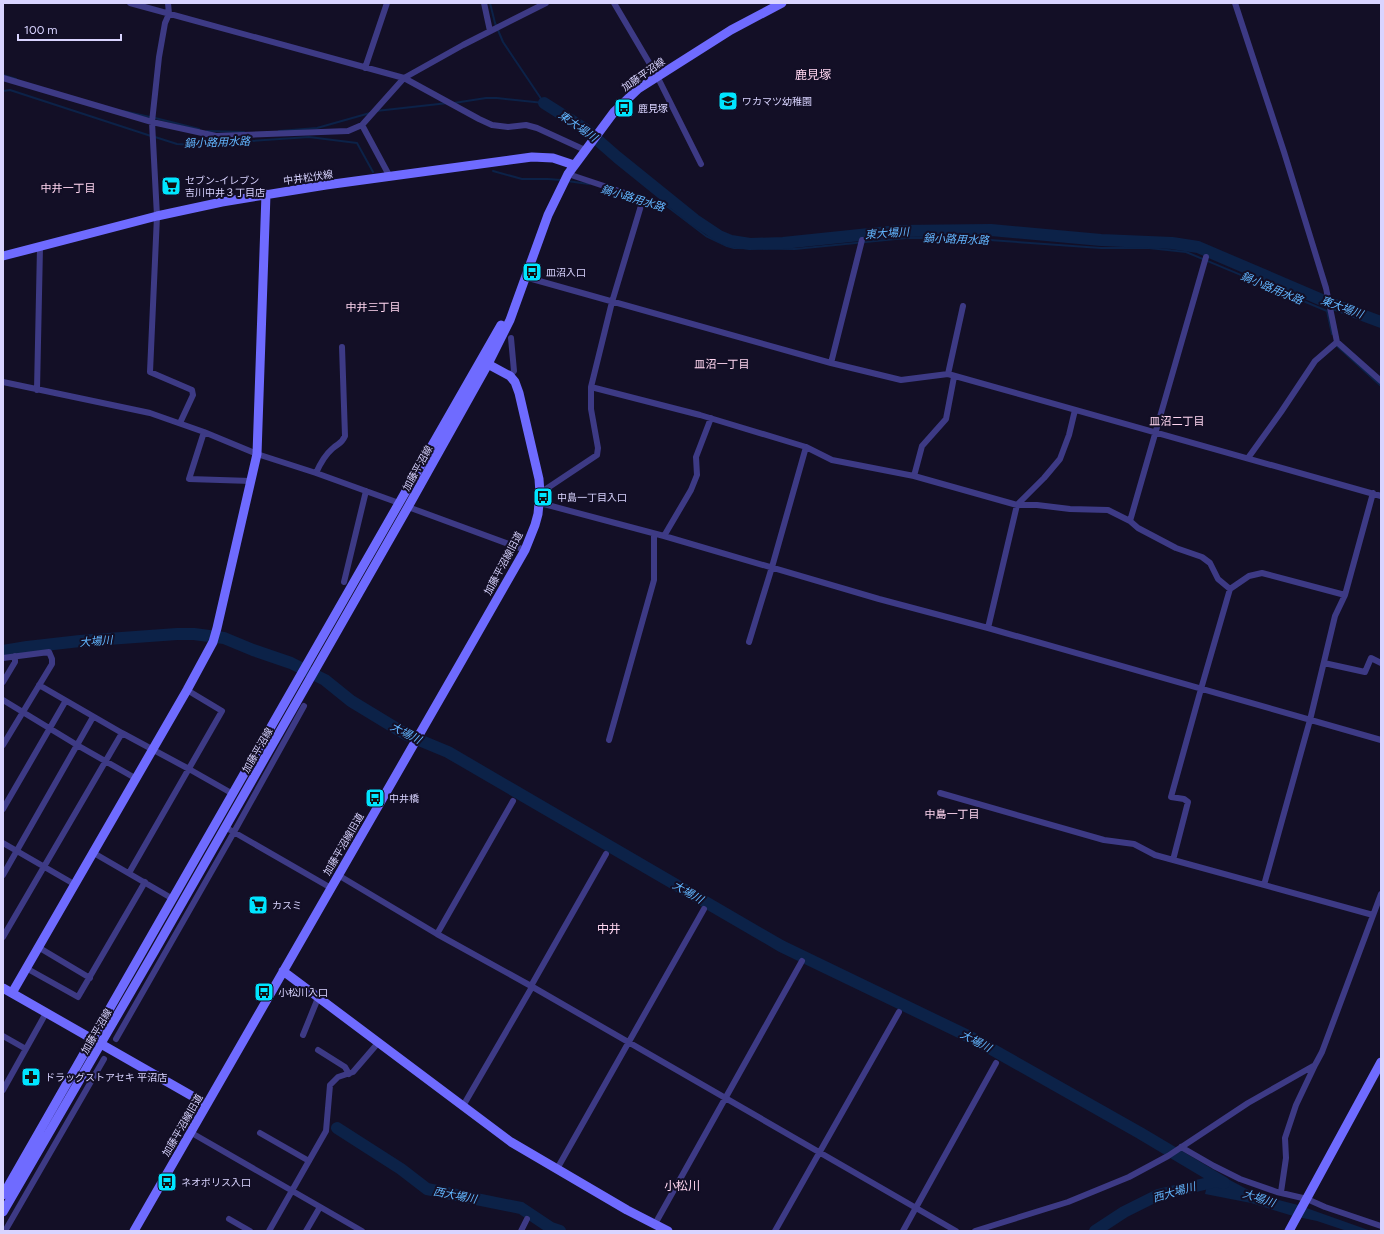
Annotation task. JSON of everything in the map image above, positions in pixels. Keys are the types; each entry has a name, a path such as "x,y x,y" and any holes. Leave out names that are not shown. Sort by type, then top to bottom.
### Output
{"street":[{"path":"130,3 404,78 492,125 508,127 526,125 537,128 585,150"},
{"path":"168,3 169,14 165,23 159,56 152,122 157,216 150,372 192,390 194,395 180,423"},
{"path":"365,68 387,3"},
{"path":"484,3 490,31"},
{"path":"3,78 152,122 216,136 348,131 362,125 404,78 490,31 546,3"},
{"path":"614,3 657,76 701,164"},
{"name":"加藤平沼線","path":"3,1212 154,952 225,827 304,680 484,362 510,320 548,216 568,174 622,103 638,89 731,30 782,3"},
{"path":"1235,3 1286,159 1328,298 1338,342 1381,382"},
{"path":"362,125 390,177"},
{"name":"中井松伏線","path":"3,256 157,216 266,194 532,157 553,158 574,165"},
{"path":"540,493 598,455 592,409 591,387 612,302 644,199 568,174"},
{"path":"12,993 92,852 187,690 213,642 258,454 266,194"},
{"path":"831,363 862,240"},
{"path":"37,390 40,247"},
{"path":"1130,521 1206,257"},
{"path":"525,277 831,363 901,380 952,376 1381,496"},
{"path":"914,476 922,446 946,419 963,306"},
{"path":"484,362 510,376 514,371 511,338"},
{"path":"1248,458 1315,361 1338,342"},
{"path":"316,473 326,455 333,447 340,444 345,436 342,347"},
{"name":"加藤平沼線旧道","path":"134,1231 525,550 535,525 540,503 540,493 535,462 519,393 515,382 510,376"},
{"path":"3,382 150,413 204,432 258,454 316,473 525,550"},
{"path":"591,387 711,418 806,447 832,460 914,476 1016,505 1108,510 1176,548 1202,557 1210,563 1218,579 1230,589"},
{"path":"988,628 1016,505 1044,478 1060,459 1069,435 1075,410"},
{"path":"664,536 691,490 696,475 696,457 711,418"},
{"path":"204,432 189,479 251,481"},
{"path":"749,642 806,447"},
{"path":"344,582 366,491"},
{"path":"1264,885 1310,720 1335,616 1345,595 1373,493"},
{"path":"540,503 664,536 878,599 988,628 1381,740"},
{"path":"609,740 654,580 654,534"},
{"path":"1173,860 1188,802 1184,799 1171,797 1200,689 1230,589 1249,576 1262,573 1345,595"},
{"path":"3,658 49,652 52,659 52,664 3,745"},
{"path":"3,682 15,662 16,656"},
{"path":"1324,662 1364,672 1371,658 1381,662"},
{"name":"加藤平沼線","path":"3,1194 233,794 304,680"},
{"path":"39,685 65,702 233,794"},
{"path":"129,873 222,711 187,690"},
{"path":"3,700 135,778"},
{"path":"3,809 65,702"},
{"path":"116,1039 304,706"},
{"path":"3,875 94,717"},
{"path":"3,938 122,733"},
{"path":"940,793 1104,840 1134,844 1155,855 1373,915"},
{"path":"437,934 513,801"},
{"path":"225,827 331,888"},
{"path":"3,843 74,884"},
{"path":"92,852 173,899"},
{"path":"463,1106 606,854"},
{"path":"338,875 437,934 532,986 956,1231"},
{"path":"26,968 78,997 145,882"},
{"path":"1281,1192 1286,1158 1285,1138 1296,1105 1322,1052 1381,894"},
{"path":"557,1169 704,909"},
{"path":"38,947 90,978"},
{"path":"154,952 163,957"},
{"path":"655,1224 802,961"},
{"path":"283,971 510,1142 627,1210 668,1231"},
{"path":"3,988 206,1104"},
{"path":"303,1035 318,998"},
{"path":"775,1231 899,1012"},
{"path":"3,1090 46,1013"},
{"path":"3,1036 26,1049"},
{"path":"269,1231 326,1131 330,1085 338,1077 353,1072 378,1043"},
{"path":"318,1050 345,1067 348,1074"},
{"path":"6,1231 104,1059"},
{"path":"1289,1231 1381,1062"},
{"path":"902,1231 996,1063"},
{"path":"975,1231 1074,1200 1129,1177 1168,1156 1248,1103 1315,1065"},
{"path":"76,1086 85,1092"},
{"path":"190,1132 362,1231"},
{"path":"260,1133 309,1161"},
{"path":"1181,1147 1240,1179 1381,1226"},
{"path":"15,1191 25,1196"},
{"path":"306,1231 320,1207"},
{"path":"229,1219 250,1231"},
{"path":"520,1231 527,1219"}],"water":[{"path":"1211,1170 1256,1194 1298,1205 1371,1231 1347,1231 1251,1203 1205,1194"}],"waterway":[{"path":"490,3 495,23 503,42 544,103"},
{"path":"3,75 16,79"},
{"name":"鍋小路用水路","path":"3,91 10,90 151,136"},
{"path":"454,103 486,98 544,103"},
{"path":"376,111 448,103"},
{"name":"東大場川","path":"544,103 585,129 695,220 719,236 731,241 750,244 783,243 898,231 991,230 1101,240 1172,243 1198,247 1322,300 1381,322"},
{"path":"123,111 150,117"},
{"path":"279,131 317,128 370,113"},
{"path":"155,118 199,129"},
{"path":"207,131 244,132"},
{"name":"鍋小路用水路","path":"155,137 177,144 195,145 309,137 357,143 373,172"},
{"name":"鍋小路用水路","path":"493,171 522,179 561,180"},
{"name":"鍋小路用水路","path":"567,181 589,184"},
{"name":"鍋小路用水路","path":"645,200 668,207 706,236 734,248 795,249 906,238 961,238 1101,248 1149,248 1186,252 1327,311 1332,334"},
{"name":"鍋小路用水路","path":"1336,345 1381,386"},
{"name":"大場川","path":"3,651 80,641 194,634 224,638 291,663 325,680 351,701 407,735 448,752 781,946 972,1038 1140,1133 1224,1183"},
{"name":"西大場川","path":"337,1128 401,1169 427,1189 521,1208 551,1228 560,1231"},
{"name":"西大場川","path":"1095,1231 1124,1212 1158,1195 1217,1181 1222,1183"}],"place":[{"name":"ワカマツ幼稚園","path":"728,101"},
{"name":"鹿見塚","path":"624,108"},
{"name":"セブン-イレブン 吉川中井３丁目店","path":"171,186"},
{"name":"皿沼入口","path":"532,272"},
{"name":"中島一丁目入口","path":"543,497"},
{"name":"中井橋","path":"375,798"},
{"name":"カスミ","path":"258,905"},
{"name":"小松川入口","path":"264,992"},
{"name":"ドラッグストアセキ 平沼店","path":"31,1077"},
{"name":"ネオポリス入口","path":"167,1182"}],"district":[{"name":"鹿見塚","path":"813,75"},
{"name":"中井一丁目","path":"68,188"},
{"name":"中井三丁目","path":"373,307"},
{"name":"皿沼一丁目","path":"722,364"},
{"name":"皿沼二丁目","path":"1177,421"},
{"name":"中島一丁目","path":"952,814"},
{"name":"中井","path":"609,929"},
{"name":"小松川","path":"682,1186"}]}
